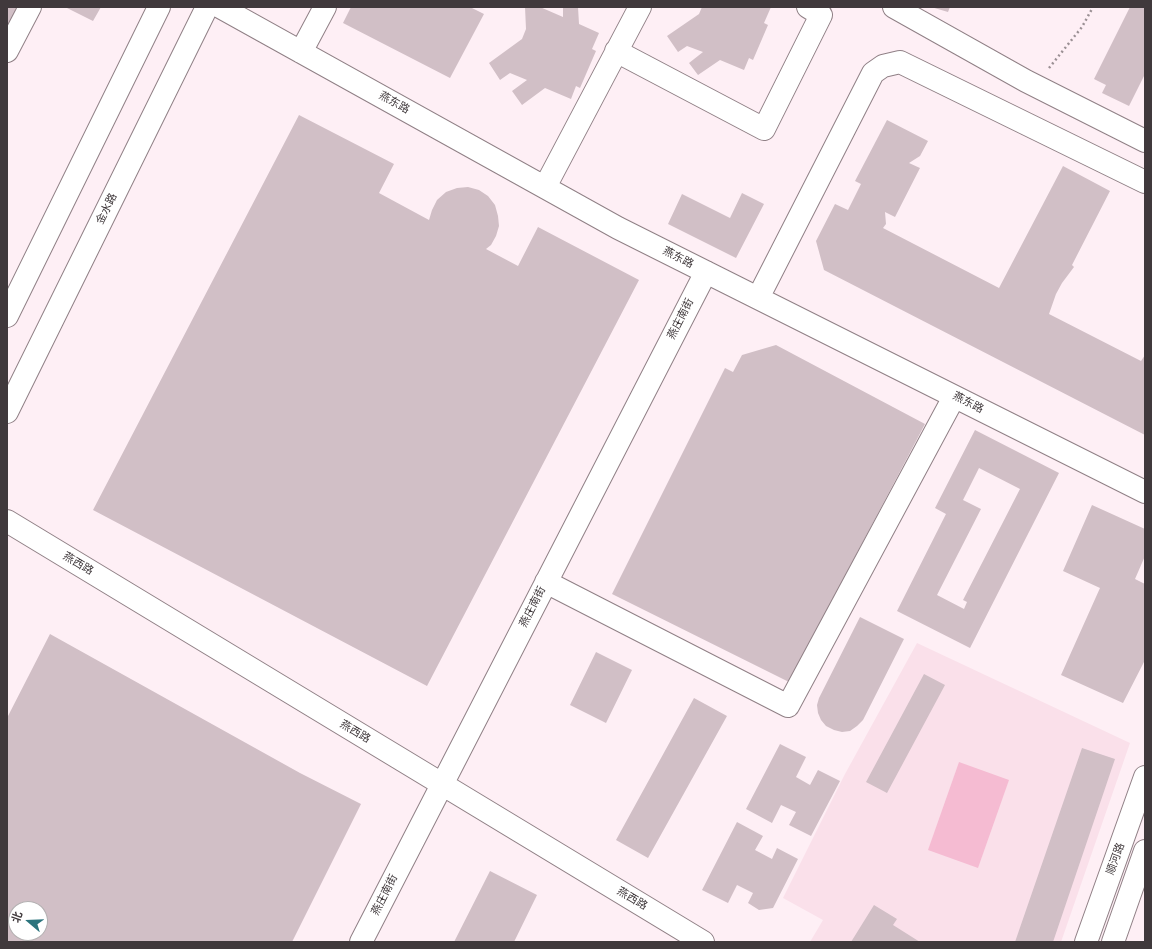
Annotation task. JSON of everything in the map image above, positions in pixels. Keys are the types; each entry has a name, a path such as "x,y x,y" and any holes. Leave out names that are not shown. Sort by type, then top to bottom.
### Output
{"street":[{"path":"7,51 30,7"},
{"path":"7,316 159,7"},
{"name":"金水路","path":"7,412 207,7"},
{"name":"燕东路","path":"220,7 618,228 1145,492"},
{"path":"301,52 325,7"},
{"path":"545,187 640,7"},
{"path":"616,52 764,129 822,16 808,7"},
{"path":"894,7 1026,81 1145,141"},
{"path":"758,298 872,73 883,66 900,62 1145,182"},
{"name":"燕庄南街","path":"360,942 706,272"},
{"path":"546,582 788,706 954,397"},
{"name":"燕西路","path":"7,521 703,942"},
{"name":"顺河路","path":"1086,942 1145,776"},
{"path":"1113,942 1145,851"}],"path":[{"path":"1026,81 1050,67 1082,27 1093,7"}],"shaded area":[{"path":"917,643 1130,743 1061,942 810,942 823,920 783,898 845,774"},
{"path":"959,762 1009,780 978,868 928,850"}],"building":[{"path":"7,7 18,7 7,30"},
{"path":"65,7 101,7 93,21"},
{"path":"351,7 470,7 484,14 450,78 343,23"},
{"path":"525,7 540,7 563,17 563,7 578,7 579,24 599,33 592,49 596,51 580,88 576,86 571,99 545,88 522,105 512,91 527,80 510,73 500,80 489,63 522,39 526,29"},
{"path":"702,7 771,7 764,23 768,25 753,60 749,58 744,70 720,60 698,75 689,63 703,52 687,46 678,52 667,36 699,14"},
{"path":"931,7 950,7 948,12"},
{"path":"1130,7 1145,7 1145,74 1129,106 1102,93 1106,85 1094,79"},
{"path":"299,115 394,164 379,193 429,220 437,200 446,192 457,188 468,187 479,190 488,196 495,205 499,226 491,245 486,249 518,266 538,227 639,280 427,686 93,510"},
{"path":"887,120 928,141 920,156 909,163 920,168 895,217 885,212 886,224 883,228 999,288 1063,166 1110,191 1072,265 1074,267 1056,294 1049,314 1141,361 1145,355 1145,435 824,270 816,241 835,204 848,210 861,184 855,181"},
{"path":"742,193 764,204 736,258 668,224 682,194 730,218"},
{"path":"776,345 925,424 789,682 612,594 725,368 733,372 742,355"},
{"path":"975,430 1059,473 970,648 897,611 946,514 935,508","holes":["979,468 1020,489 963,600 967,602 964,609 937,595 981,509 963,500"]},
{"path":"1092,505 1145,529 1145,556 1135,579 1145,584 1145,660 1123,703 1061,675 1100,588 1063,571"},
{"path":"860,617 904,639 863,720 850,731 842,732 826,726 818,713 817,705 819,698"},
{"path":"50,634 300,773 361,804 292,942 7,942 7,718"},
{"path":"596,652 632,670 606,723 570,705"},
{"path":"924,674 945,685 887,793 866,782"},
{"path":"694,698 727,716 648,858 616,840"},
{"path":"780,744 806,757 796,777 810,785 818,770 840,781 811,836 789,825 796,812 781,805 772,823 746,809"},
{"path":"1082,748 1115,759 1053,942 1015,942"},
{"path":"737,822 763,836 755,850 772,859 777,848 798,859 773,908 759,910 748,903 753,893 737,885 728,903 702,890"},
{"path":"490,871 537,895 514,942 454,942"},
{"path":"874,905 897,919 893,925 920,942 851,942"}]}
